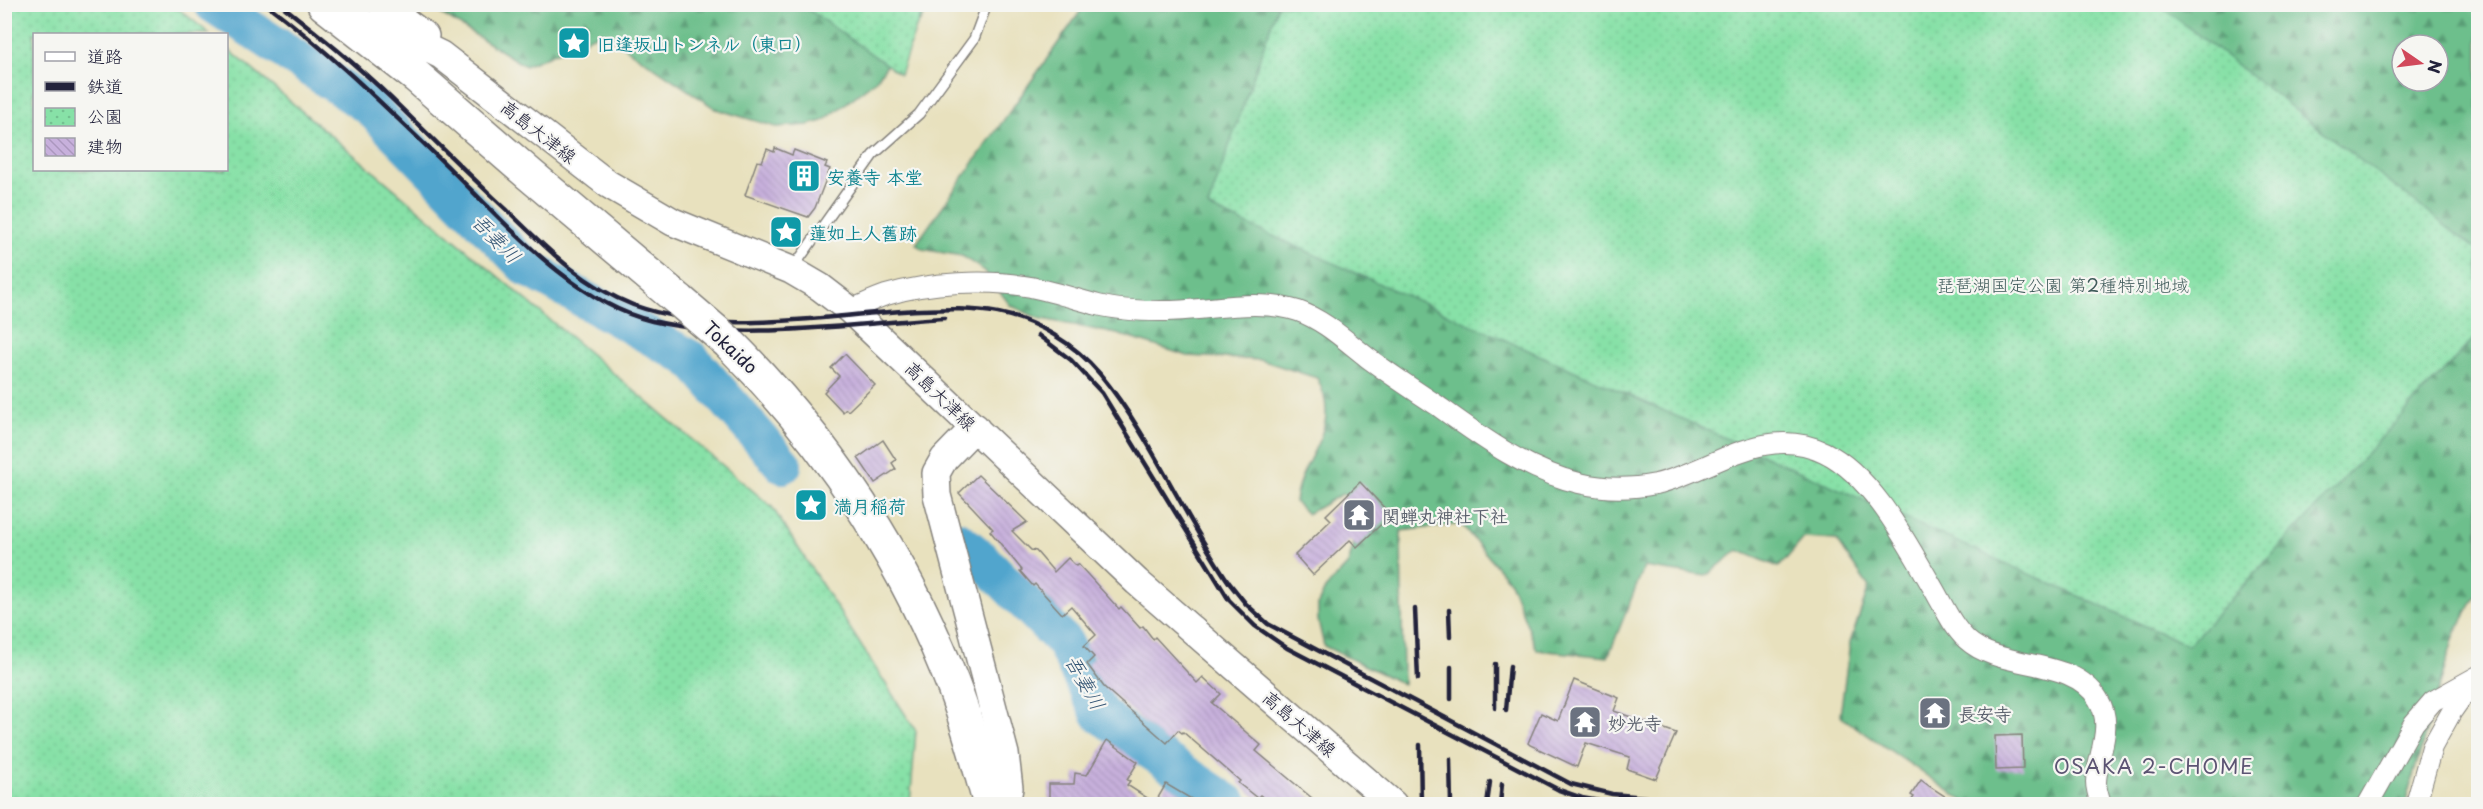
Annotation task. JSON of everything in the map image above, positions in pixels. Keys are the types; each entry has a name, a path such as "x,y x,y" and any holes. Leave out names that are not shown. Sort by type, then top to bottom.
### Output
{"highway":[{"name":"Tokaido","path":"331,10 416,76 728,342 794,412 877,529 929,627 966,723 990,804"}],"main road":[{"path":"382,4 432,41 441,55"},
{"path":"331,10 404,37 441,55"},
{"name":"高島大津線","path":"441,55 608,184 698,234 791,270 820,287 850,310 1137,582 1393,804"},
{"path":"975,427 944,459 936,473 937,495 1005,754 1009,788 1006,804"}],"street":[{"path":"850,310 882,296 901,291 954,284 985,283 1026,286 1129,310 1165,312 1264,306 1298,310 1331,329 1369,359 1492,443 1539,470 1580,483 1622,488 1656,484 1685,475 1745,448 1802,442 1827,453 1847,466 1872,493 1909,547 1952,620 1968,641 1990,653 2061,672 2082,684 2098,699 2104,717 2105,737 2095,784 2101,804"},
{"path":"2368,804 2420,716 2433,701 2478,676"},
{"path":"2416,804 2432,747 2452,711 2478,676"}],"lane":[{"path":"791,270 873,155 919,114 968,49 975,39 987,4"}],"green space":[{"path":"5,4 161,5 180,10 209,33 33,33 33,171 228,171 228,49 772,507 916,731 910,804 5,804"},
{"path":"427,5 932,5 875,81 823,121 808,125 776,127 716,109 602,32 525,66"},
{"path":"802,5 924,5 900,74"},
{"path":"1085,5 2478,5 2478,592 2455,633 2405,804 1968,804 1840,716 1850,643 1869,587 1836,540 1804,538 1779,567 1738,550 1706,576 1644,567 1608,657 1537,650 1510,582 1461,524 1401,531 1403,684 1324,646 1318,620 1318,604 1325,589 1348,564 1364,508 1349,496 1342,494 1307,514 1295,502 1304,470 1324,428 1326,413 1324,397 1317,378 1261,360 1188,356 1117,334 1038,318 1010,305 984,271 962,256 922,249 916,244"},
{"name":"琵琶湖国定公園 第2種特別地域","path":"1278,5 2159,5 2478,251 2478,334 2188,645 1208,207"}],"building":[{"path":"775,148 792,155 794,150 827,163 825,167 830,169 815,208 808,217 745,195 757,161 762,162 767,149 774,152"},
{"path":"845,354 875,385 848,411 846,409 843,412 824,392 839,376 831,368"},
{"path":"883,440 896,460 892,463 896,469 875,483 858,458"},
{"path":"978,475 1027,522 1012,531 1031,550 1036,551 1054,572 1068,558 1076,566 1078,564 1119,609 1121,607 1140,628 1143,626 1153,639 1155,637 1197,683 1203,677 1221,694 1212,703 1261,745 1256,751 1319,804 1271,804 1260,795 1257,798 1183,732 1178,730 1167,743 1104,687 1087,664 1094,657 1084,646 1096,635 1071,606 1062,614 1035,584 1033,586 990,531 993,529 959,493"},
{"name":"関蝉丸神社下社","path":"1360,482 1391,515 1357,547 1350,540 1313,575 1295,555 1331,520 1326,515"},
{"path":"1574,680 1619,698 1614,711 1676,733 1656,779 1627,769 1630,757 1586,743 1577,767 1528,743 1541,713 1558,721"},
{"path":"1923,699 1947,702 1945,722 1921,719"},
{"path":"2022,735 2023,769 1996,770 1995,736"},
{"path":"1107,740 1138,762 1127,780 1130,781 1127,785 1155,803 1166,784 1200,804 1049,804 1049,784 1074,784 1075,773 1087,775"},
{"path":"1921,780 1957,804 1909,804 1914,797 1911,795"}],"waterway":[{"name":"吾妻川","path":"213,4 370,107 526,267 691,359 783,465"},
{"name":"吾妻川","path":"958,540 982,559 1064,642 1100,714 1230,804"}],"railway":[{"path":"266,4 358,81 540,256 594,297 623,311 652,321 687,327 760,331 945,318"},
{"path":"280,4 378,85 551,252 581,276 615,297 668,315 703,320 775,321 884,312 959,309 1012,316 1040,327 1067,343 1100,374 1151,450 1213,559 1246,604 1268,624 1571,784 1612,794 1722,804"},
{"path":"1038,335 1071,360 1102,393 1229,600 1255,626 1287,648 1559,790 1582,798 1616,804"},
{"path":"1415,609 1418,679"},
{"path":"1449,610 1450,637"},
{"path":"1495,664 1495,708"},
{"path":"1506,710 1510,666"},
{"path":"1451,667 1451,699"},
{"path":"1420,745 1421,804"},
{"path":"1450,759 1451,804"},
{"path":"1487,804 1490,782"},
{"path":"1500,804 1502,784"}],"place":[{"name":"旧逢坂山トンネル（東口）","path":"574,43"},
{"name":"安養寺 本堂","path":"804,176"},
{"name":"蓮如上人舊跡","path":"786,232"},
{"name":"満月稲荷","path":"811,505"},
{"name":"関蝉丸神社下社","path":"1359,515"},
{"name":"長安寺","path":"1935,713"},
{"name":"妙光寺","path":"1585,722"}],"district":[{"name":"OSAKA 2-CHOME","path":"2154,766"}]}
